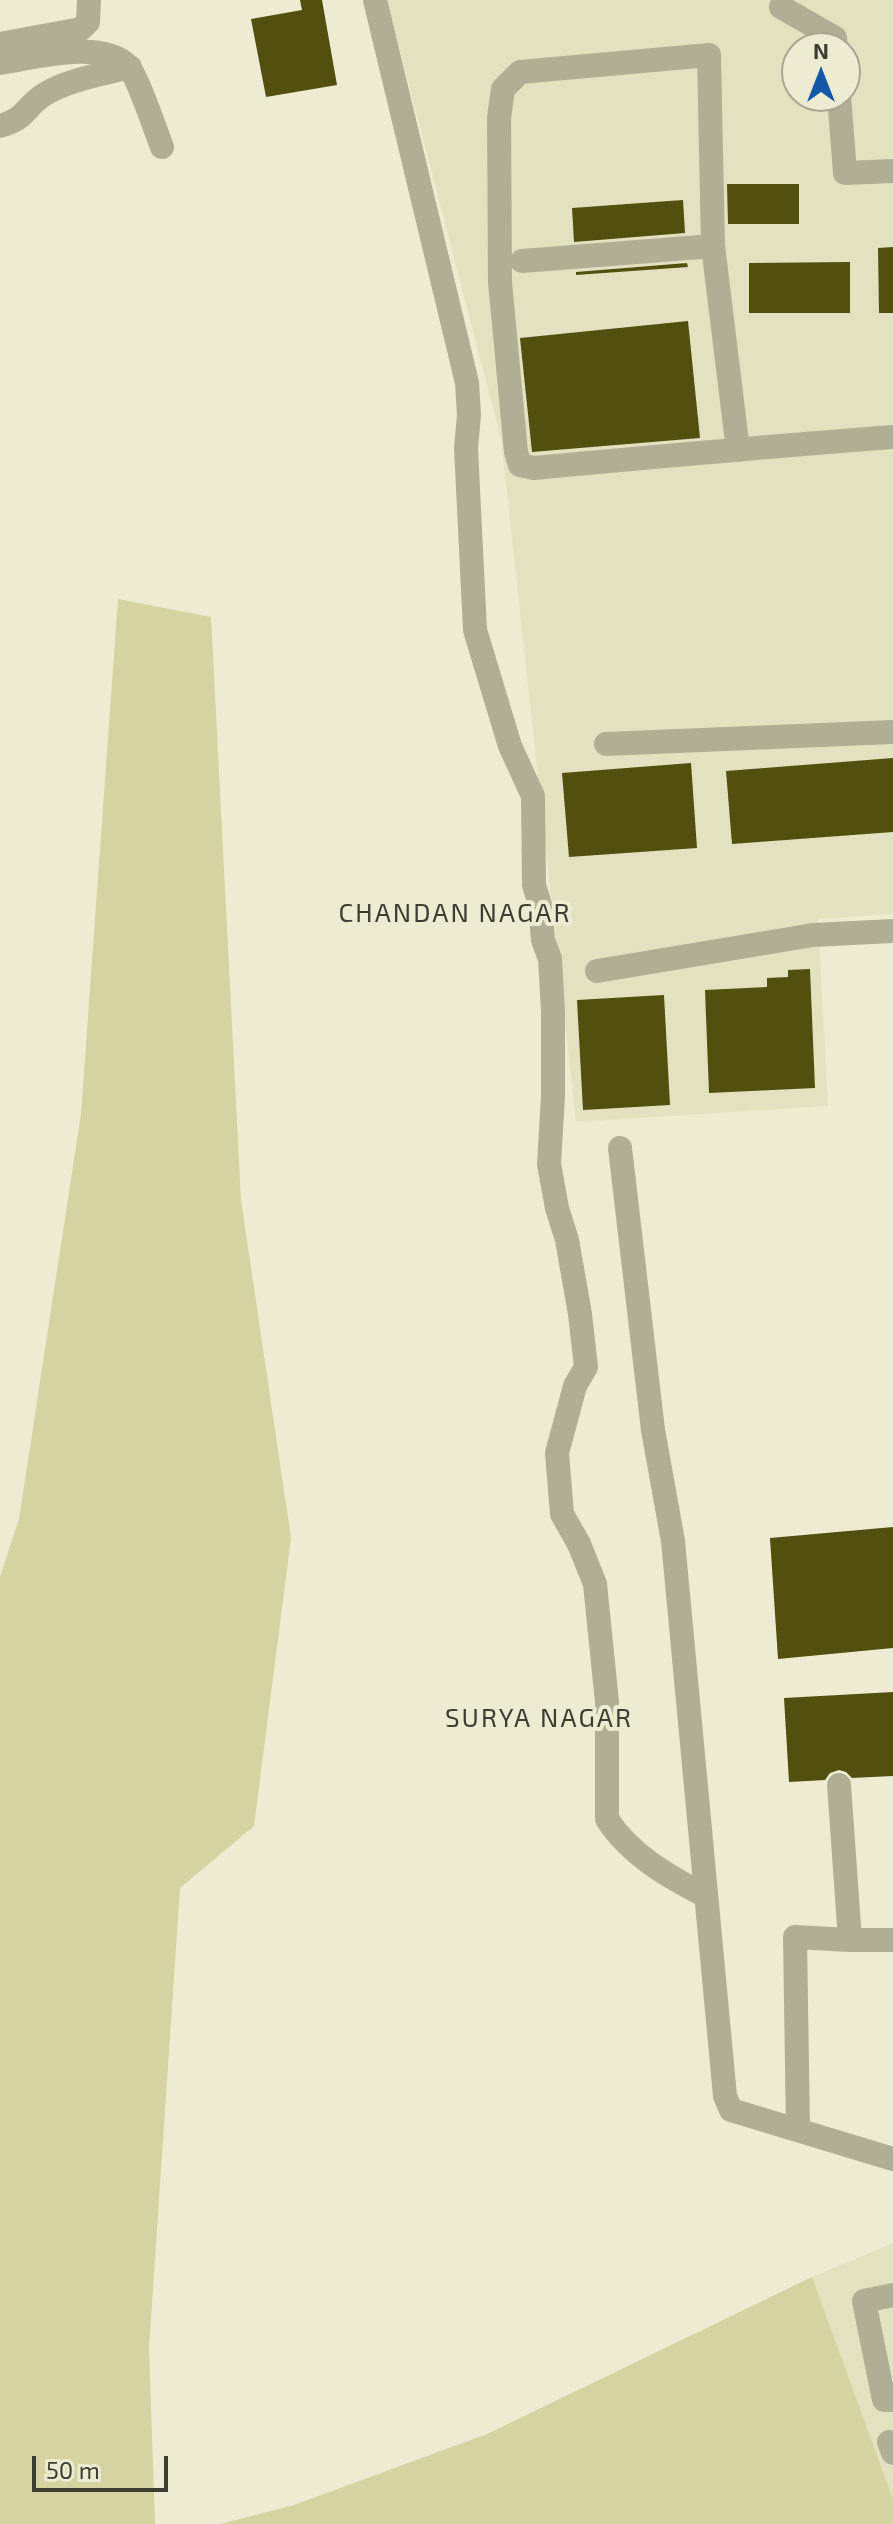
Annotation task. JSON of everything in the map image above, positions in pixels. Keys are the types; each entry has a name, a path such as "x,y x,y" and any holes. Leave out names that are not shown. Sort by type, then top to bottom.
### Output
{"street":[{"path":"0,44 81,29 88,22 89,0"},
{"path":"375,0 467,383 469,415 466,448 475,630 510,746 533,796 534,885 540,905 543,940 550,959 553,1011 549,1164 567,1240 586,1367 575,1386 557,1453 562,1514 579,1544 595,1584 607,1702 607,1819 615,1832 664,1875 706,1896"},
{"path":"781,7 825,32"},
{"path":"0,63 77,52 112,55 130,67 162,147"},
{"path":"738,450 713,246 709,55 520,72 503,89 499,118 500,282 516,452 520,465 534,468 893,437"},
{"path":"0,126 16,122 33,102 48,92 130,67"},
{"path":"840,112 845,173 893,171"},
{"path":"522,261 713,246"},
{"path":"606,744 893,732"},
{"path":"597,971 813,935 893,931"},
{"path":"620,1148 653,1430 673,1541 725,2096 731,2110 893,2159"},
{"path":"839,1785 850,1940"},
{"path":"798,2130 795,1937 893,1940"},
{"path":"893,2295 864,2301 884,2400 893,2400"}],"shaded area":[{"path":"387,0 893,0 893,914 818,919 828,1106 576,1122 501,439"},
{"path":"118,599 211,617 241,1200 291,1538 254,1826 180,1888 149,2348 155,2524 0,2524 0,1577 19,1519 81,1114"},
{"path":"893,2243 893,2499 812,2277"},
{"path":"812,2277 893,2499 893,2524 220,2524 294,2505 487,2434"}],"building":[{"path":"300,0 322,0 337,85 266,97 251,19 302,10"},
{"path":"727,184 799,184 799,224 728,224"},
{"path":"683,200 685,233 574,242 572,208"},
{"path":"893,247 893,313 879,313 878,248"},
{"path":"850,262 850,313 749,313 749,263"},
{"path":"687,263 688,267 576,275 576,272"},
{"path":"688,321 700,438 532,452 520,338"},
{"path":"893,758 893,832 732,844 726,771"},
{"path":"691,763 697,848 569,857 562,773"},
{"path":"810,969 815,1088 709,1093 705,990 767,987 767,978 788,977 788,970"},
{"path":"664,995 670,1105 583,1110 577,1000"},
{"path":"893,1527 893,1648 778,1659 770,1538"},
{"path":"893,1692 893,1776 852,1778 839,1770 830,1773 825,1780 789,1782 784,1698"}],"district":[{"name":"CHANDAN NAGAR","path":"455,913"},
{"name":"SURYA NAGAR","path":"539,1718"}]}
